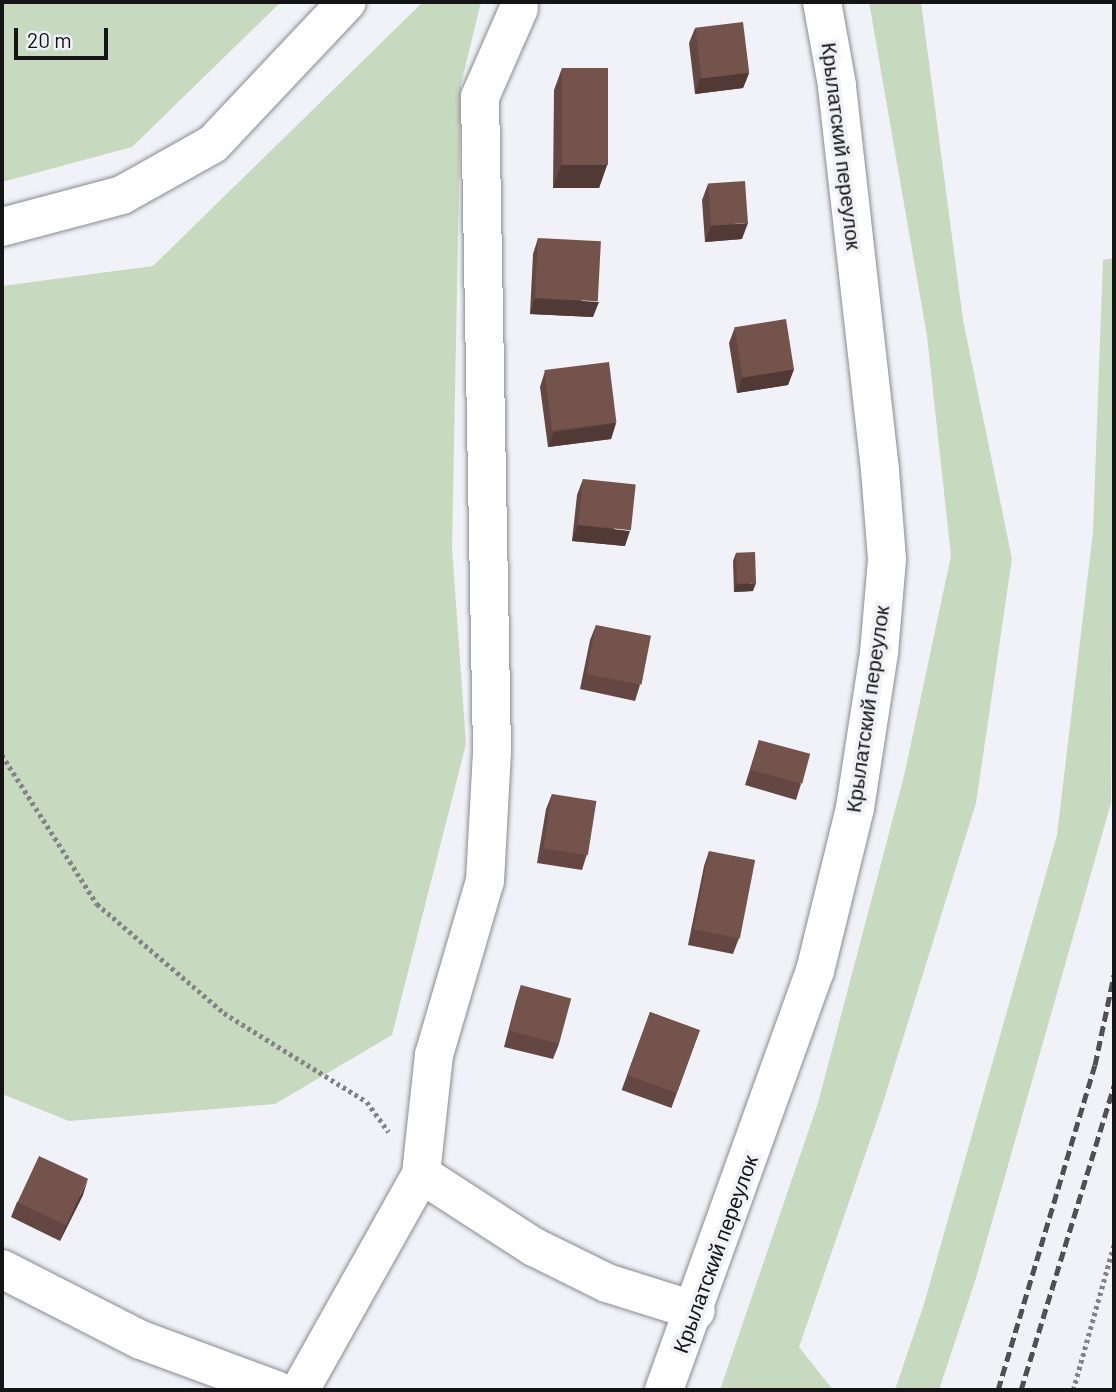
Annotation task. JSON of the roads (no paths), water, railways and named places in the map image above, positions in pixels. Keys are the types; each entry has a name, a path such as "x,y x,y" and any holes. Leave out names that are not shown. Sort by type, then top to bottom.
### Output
{"street":[{"path":"2,227 122,195 213,144 347,2"},
{"name":"Крылатский переулок","path":"664,1390 696,1311 816,971 855,808 879,653 887,559 880,470 837,85 822,2"},
{"path":"300,1390 421,1174 434,1055 485,881 492,751 481,97 519,8"},
{"path":"421,1174 534,1247 607,1283 696,1311"},
{"path":"2,1269 141,1340 276,1390"}],"railway":[{"path":"998,1390 1095,1065 1114,975"},
{"path":"1021,1390 1114,1085"}]}
